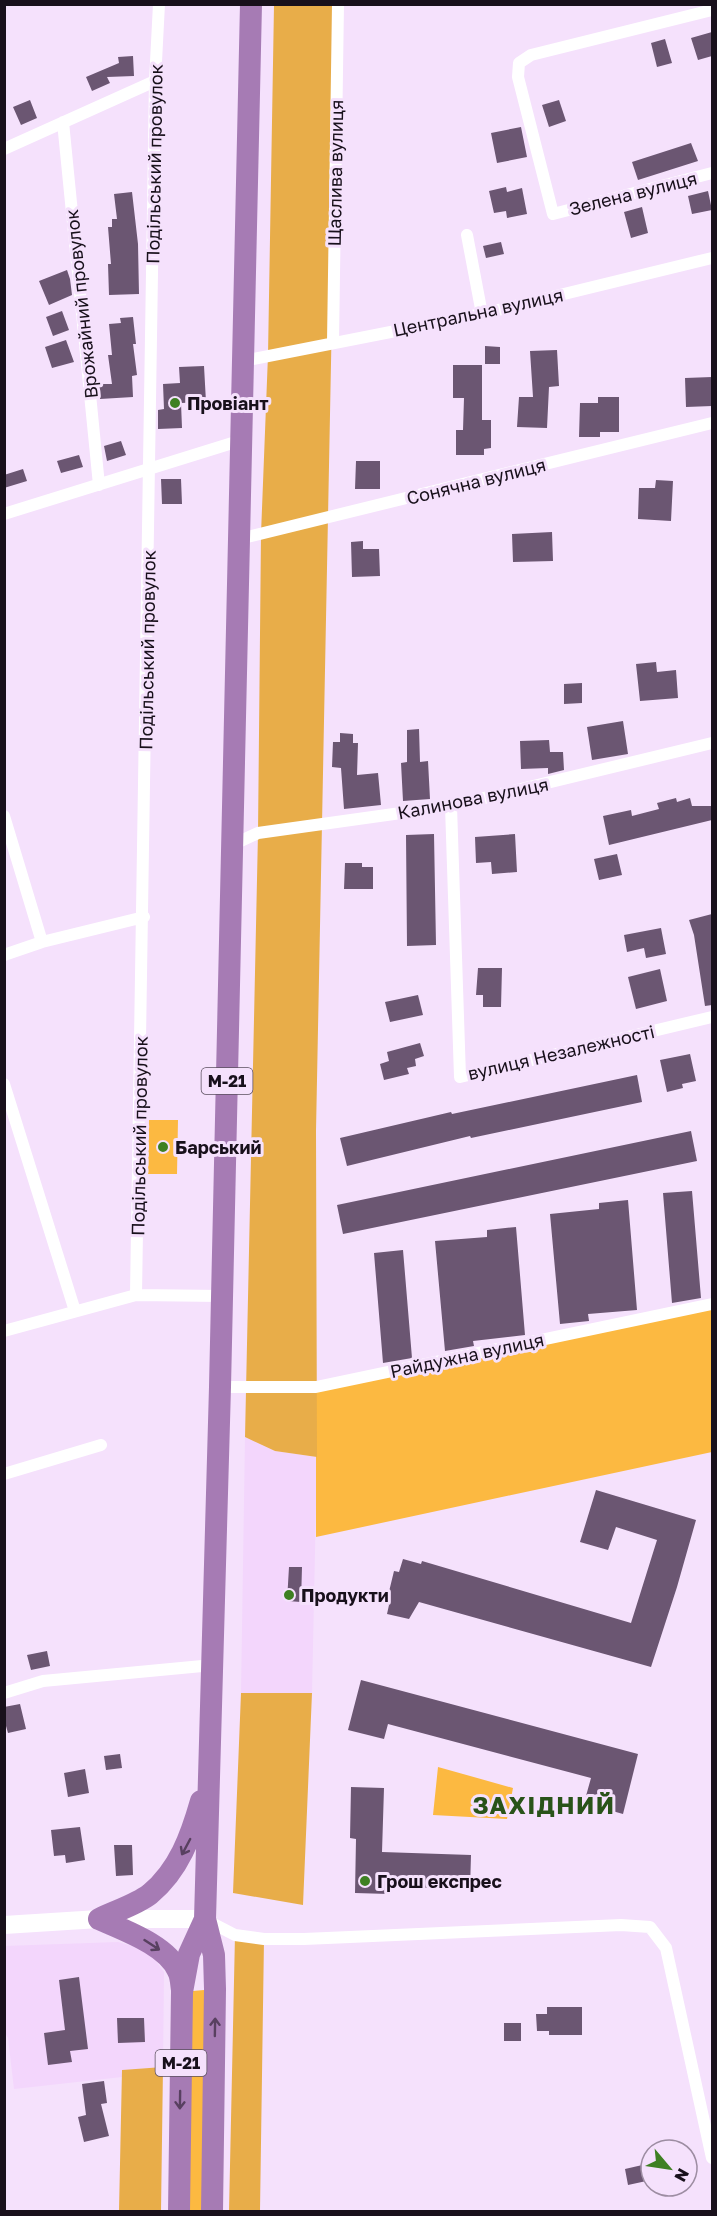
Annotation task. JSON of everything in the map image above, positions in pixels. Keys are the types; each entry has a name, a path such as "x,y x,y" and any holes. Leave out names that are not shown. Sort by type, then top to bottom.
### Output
{"highway":[{"name":"М-21","path":"212,2211 215,1989 214,1955 205,1919 220,1387 252,4"},
{"path":"99,1919 148,1895 166,1878 191,1837 210,1771"},
{"path":"99,1919 160,1950 179,1971 182,1992"},
{"name":"М-21","path":"179,2211 182,1992 189,1953 205,1919"}],"main road":[{"path":"4,1925 99,1919 205,1919"}],"street":[{"name":"Подільський провулок","path":"136,1295 144,916 155,81 159,4"},
{"name":"Щаслива вулиця","path":"333,342 338,4"},
{"name":"Зелена вулиця","path":"712,10 531,55 519,63 518,77 553,214 712,173"},
{"path":"4,148 155,81"},
{"name":"Врожайний провулок","path":"63,122 99,485"},
{"path":"467,235 482,314"},
{"name":"Центральна вулиця","path":"243,361 482,314 712,258"},
{"name":"Сонячна вулиця","path":"239,539 712,423"},
{"path":"4,514 242,440"},
{"name":"Калинова вулиця","path":"232,845 258,833 451,806 712,743"},
{"name":"вулиця Незалежності","path":"451,806 460,1077 712,1017"},
{"path":"4,816 42,942"},
{"path":"4,955 42,942 144,916"},
{"path":"4,1084 75,1311"},
{"path":"4,1331 136,1295 222,1296"},
{"name":"Райдужна вулиця","path":"220,1387 316,1387 712,1304"},
{"path":"4,1474 101,1445"},
{"path":"4,1693 43,1681 213,1665"},
{"path":"205,1919 235,1935 264,1939 621,1925 650,1927 666,1948 712,2158"}],"shaded area":[{"path":"274,5 338,5 316,1131 317,1457 275,1451 245,1437 258,833 261,534 268,355"},
{"name":"Барський","path":"149,1120 178,1120 177,1174 148,1174"},
{"path":"712,1304 712,1452 316,1537 316,1387"},
{"path":"245,1437 275,1451 317,1457 312,1693 241,1693"},
{"path":"241,1693 312,1693 303,1905 233,1893"},
{"path":"438,1767 513,1788 507,1819 433,1815"},
{"path":"235,1935 264,1939 260,2211 229,2212"},
{"path":"118,1942 139,1948 152,1956 164,1972 163,2067 122,2070 122,2077 14,2089 8,2038 5,2033 4,1946"},
{"path":"215,1989 212,2211 179,2212 182,1992"},
{"path":"163,2067 161,2211 119,2211 122,2070"}],"building":[{"path":"712,32 712,56 698,60 691,38"},
{"path":"665,39 672,63 657,67 651,43"},
{"path":"133,56 134,76 107,77 110,83 92,91 86,77 119,63 118,57"},
{"path":"30,100 37,118 21,125 13,107"},
{"path":"559,100 566,121 549,127 542,105"},
{"path":"521,127 527,157 497,163 491,133"},
{"path":"691,143 698,161 638,180 632,162"},
{"path":"506,187 507,192 522,188 527,214 507,218 506,211 494,213 489,191"},
{"path":"708,191 712,210 692,214 688,196"},
{"path":"132,192 138,244 139,294 109,295 108,264 111,264 108,227 112,227 112,219 117,219 114,194"},
{"path":"642,207 648,233 631,238 624,212"},
{"path":"501,242 504,254 486,258 483,246"},
{"path":"67,270 72,295 49,305 39,281"},
{"path":"62,311 69,330 53,336 46,317"},
{"path":"133,317 136,344 133,344 137,375 132,376 133,397 100,399 99,384 112,384 108,355 112,355 109,324 121,323 120,318"},
{"path":"66,340 74,362 52,368 45,347"},
{"path":"485,346 500,347 500,364 485,364"},
{"path":"557,350 559,386 549,387 547,428 517,427 519,397 533,397 530,351"},
{"path":"453,365 482,365 482,420 491,420 491,448 484,449 484,455 456,455 456,430 463,430 464,398 453,398"},
{"path":"204,366 206,402 181,403 182,428 158,429 158,410 164,409 163,384 180,383 179,367"},
{"path":"712,377 712,406 686,407 685,378"},
{"path":"598,397 619,397 619,432 600,432 600,437 579,437 580,403 598,403"},
{"path":"121,441 126,455 107,461 104,446"},
{"path":"79,455 83,467 61,473 57,461"},
{"path":"356,461 380,461 380,489 355,489"},
{"path":"23,469 27,481 4,488 4,475"},
{"path":"161,479 181,479 182,504 162,504"},
{"path":"656,480 673,481 671,521 638,519 639,488 655,488"},
{"path":"552,532 553,561 513,562 512,534"},
{"path":"363,541 363,549 379,549 380,576 352,577 351,542"},
{"path":"656,662 657,672 676,670 678,698 640,701 636,664"},
{"path":"582,683 582,703 564,704 564,684"},
{"path":"623,721 628,754 592,760 587,727"},
{"path":"419,729 420,762 428,761 430,799 403,801 401,763 407,762 407,730"},
{"path":"340,733 353,734 353,743 358,743 357,775 378,773 381,805 344,809 341,768 332,767 333,742 340,742"},
{"path":"549,740 550,752 563,752 564,770 548,774 548,768 521,769 520,741"},
{"path":"676,798 677,802 690,798 692,806 712,806 712,820 609,845 603,816 631,810 632,816 659,809 657,803"},
{"path":"434,834 436,945 407,946 406,835"},
{"path":"515,834 517,872 492,874 491,862 476,863 475,837"},
{"path":"617,854 622,875 599,880 594,859"},
{"path":"345,863 362,863 362,867 373,867 373,889 344,889"},
{"path":"712,914 712,1005 705,1006 694,935 689,920"},
{"path":"661,928 666,954 646,958 644,948 627,952 624,935"},
{"path":"478,968 502,968 501,1007 483,1007 483,995 476,995"},
{"path":"660,969 667,1001 636,1009 628,977"},
{"path":"418,995 423,1015 390,1022 385,1002"},
{"path":"420,1043 424,1056 415,1059 416,1066 407,1068 409,1074 384,1080 380,1064 389,1061 387,1052"},
{"path":"690,1054 696,1081 682,1084 683,1088 667,1092 660,1060"},
{"path":"637,1075 642,1102 471,1138 470,1136 347,1166 340,1138 451,1112 452,1114"},
{"path":"691,1131 697,1161 343,1234 337,1205"},
{"path":"692,1191 701,1298 672,1303 663,1193"},
{"path":"628,1200 637,1310 588,1314 589,1321 560,1324 550,1214 599,1209 599,1203"},
{"path":"516,1227 525,1335 473,1341 474,1346 445,1351 435,1241 487,1237 487,1230"},
{"path":"403,1250 412,1358 383,1363 374,1253"},
{"path":"596,1490 696,1520 651,1667 419,1602 409,1619 387,1614 389,1605 386,1604 394,1571 399,1572 403,1559 421,1564 422,1561 631,1623 657,1540 616,1527 608,1550 580,1542"},
{"path":"289,1567 302,1567 301,1602 287,1601"},
{"path":"47,1651 50,1666 31,1670 27,1655"},
{"path":"361,1680 638,1754 623,1814 584,1803 591,1778 388,1724 384,1739 348,1730"},
{"path":"20,1704 26,1729 8,1733 6,1726 4,1727 4,1707"},
{"path":"120,1754 122,1768 106,1770 104,1756"},
{"path":"85,1769 89,1793 68,1797 64,1773"},
{"path":"351,1787 384,1788 382,1852 471,1855 470,1889 390,1887 389,1894 355,1893 356,1839 350,1838"},
{"path":"80,1827 85,1860 66,1863 65,1855 54,1856 51,1830"},
{"path":"114,1845 132,1845 133,1875 116,1876"},
{"path":"79,1977 88,2049 70,2051 72,2062 48,2065 44,2033 65,2030 59,1980"},
{"path":"547,2007 582,2007 582,2035 549,2035 549,2031 537,2031 536,2014 547,2014"},
{"path":"117,2018 144,2018 145,2042 118,2043"},
{"path":"504,2023 521,2023 521,2041 504,2041"},
{"path":"104,2081 107,2103 101,2104 109,2136 84,2142 78,2117 86,2115 82,2084"},
{"path":"639,2166 639,2183 628,2185 625,2169"}],"place":[{"name":"Провіант","path":"175,403"},
{"name":"Барський","path":"163,1147"},
{"name":"Продукти","path":"289,1595"},
{"name":"Грош експрес","path":"365,1881"}],"district":[{"name":"ЗАХІДНИЙ","path":"544,1804"}]}
